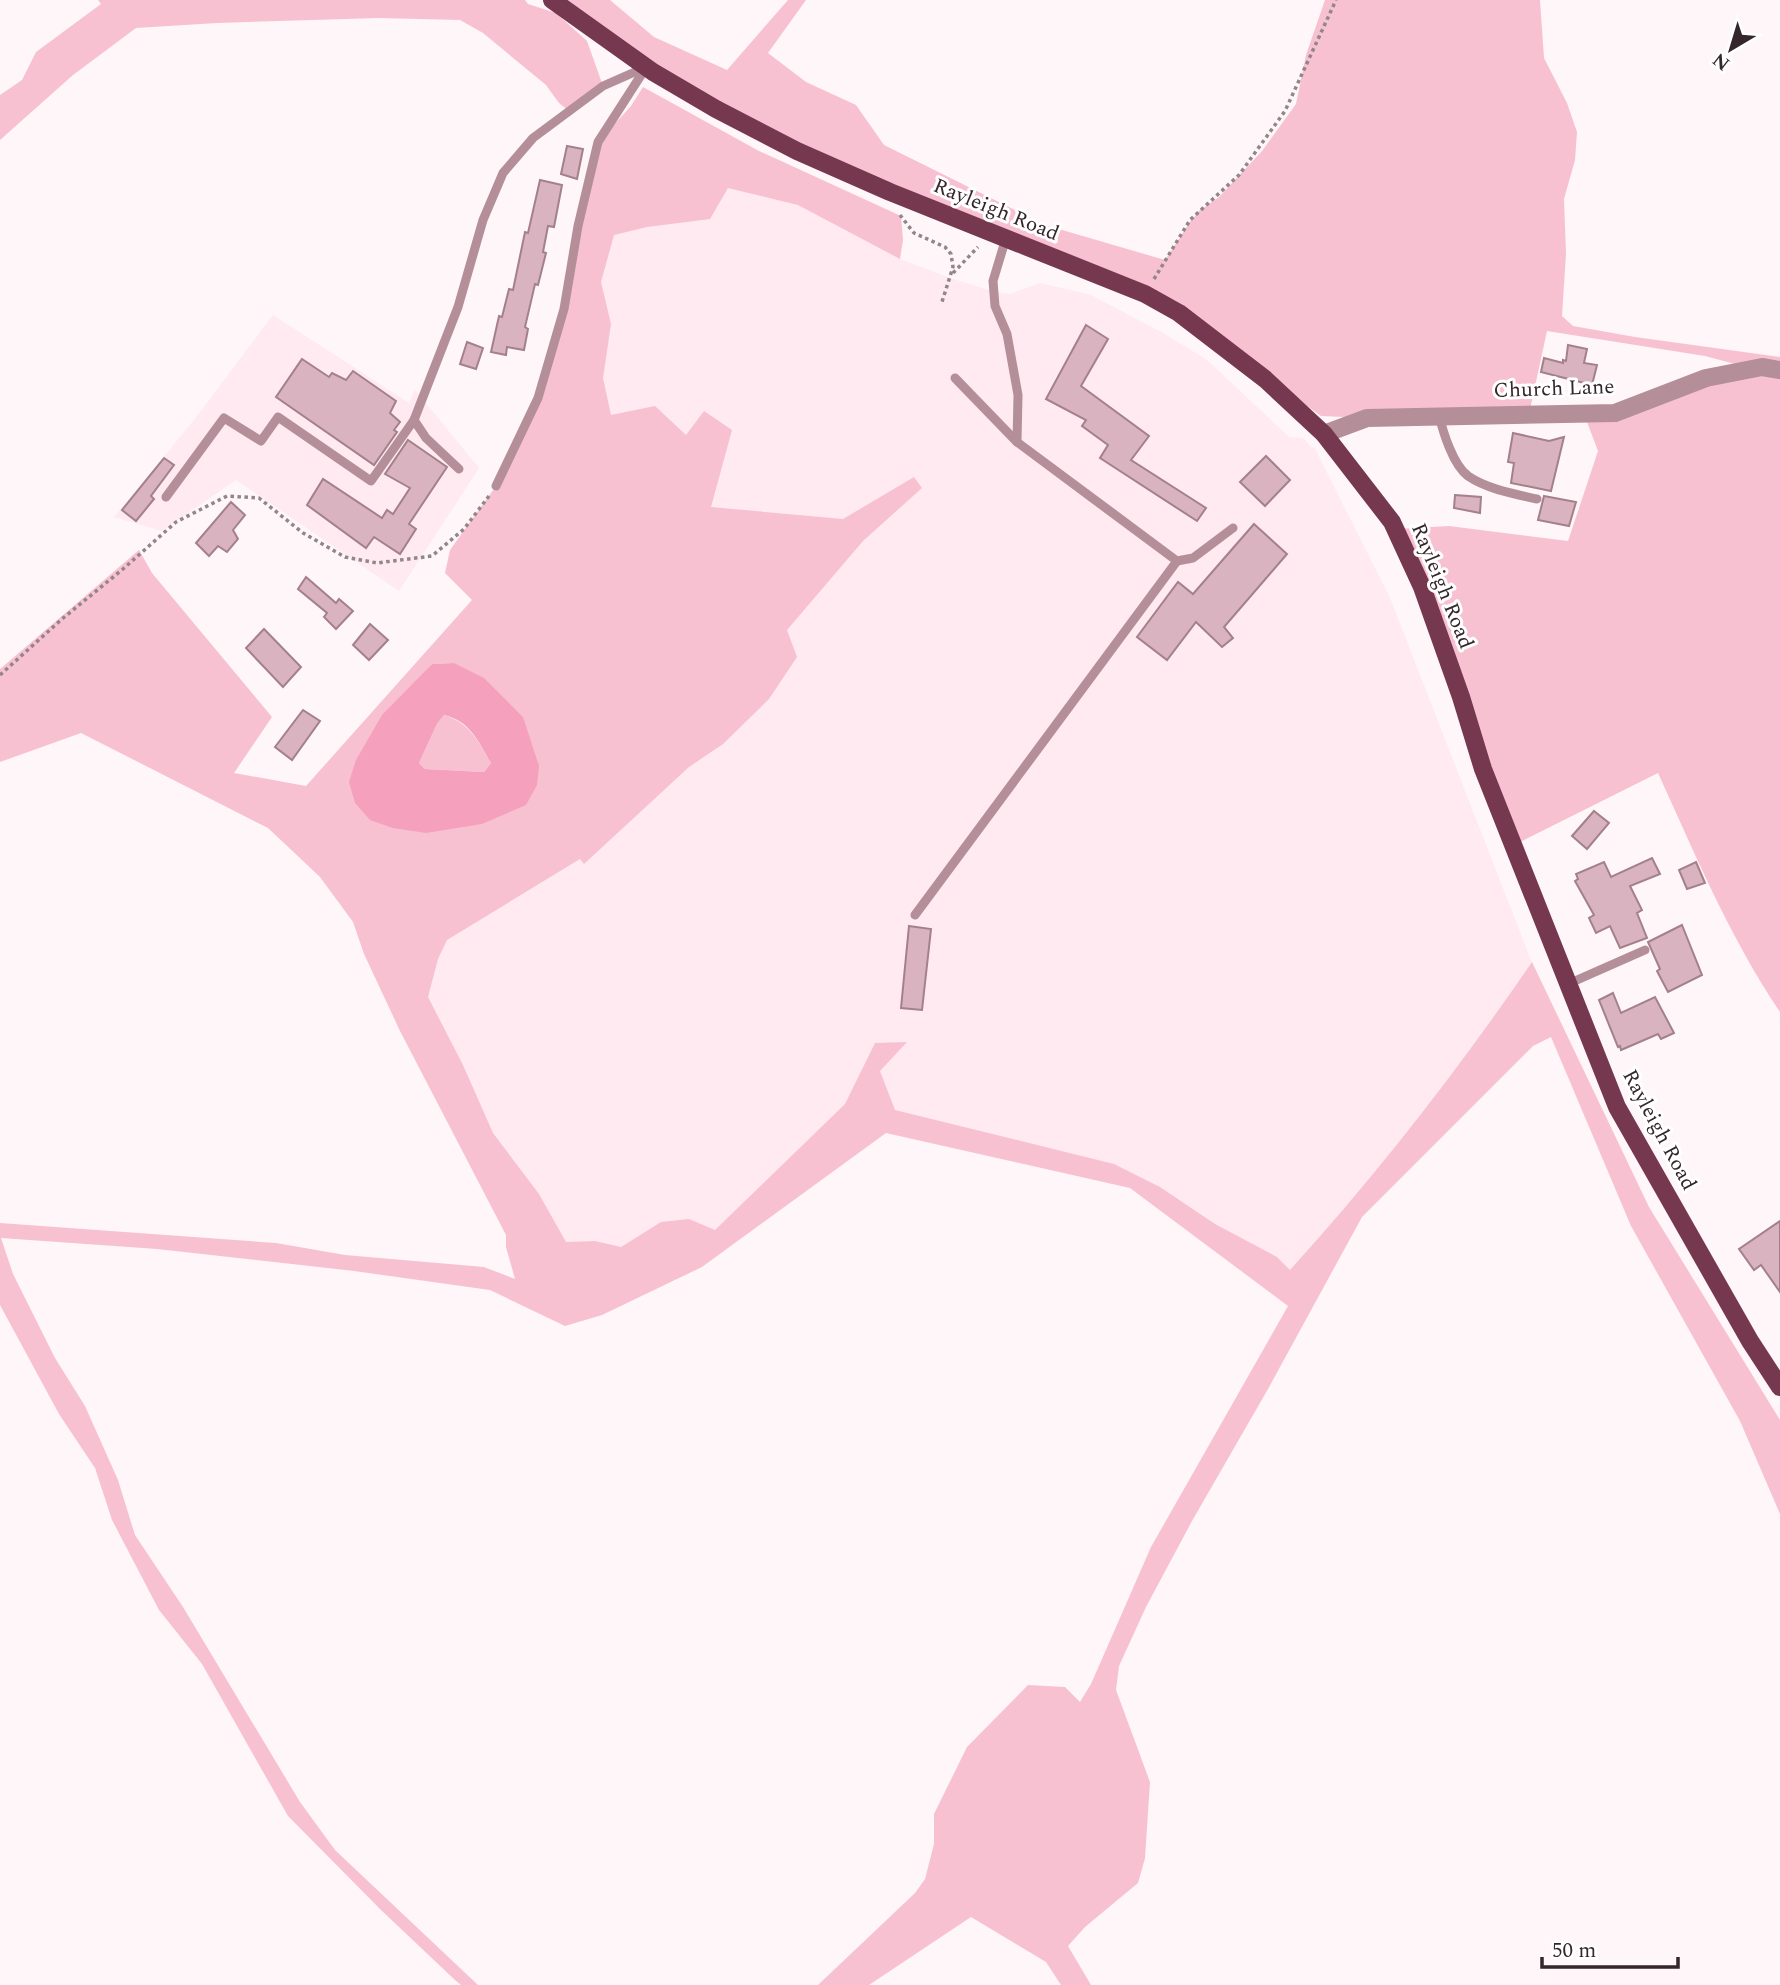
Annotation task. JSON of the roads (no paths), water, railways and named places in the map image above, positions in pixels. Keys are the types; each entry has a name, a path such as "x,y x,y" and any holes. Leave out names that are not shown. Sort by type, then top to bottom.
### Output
{"main road":[{"name":"Rayleigh Road","path":"552,0 646,67 716,109 797,151 885,190 1145,294 1179,313 1244,363 1324,434 1392,522 1422,587 1483,769 1617,1107 1750,1341 1774,1367 1780,1387"}],"street":[{"name":"Church Lane","path":"1324,434 1367,418 1615,413 1706,378 1762,367 1780,370"}],"lane":[{"path":"166,497 224,418 261,441 278,417 371,481 414,420 458,307 483,220 503,173 533,138 603,86 646,67"},
{"path":"496,486 538,398 564,309 578,226 598,142 646,67"},
{"path":"1006,237 993,281 995,306 1007,334 1018,395 1017,442"},
{"path":"955,378 1017,442 1177,562"},
{"path":"1439,415 1446,442 1466,475 1497,489 1537,499"},
{"path":"414,420 426,438 459,469"},
{"path":"915,915 1177,562 1193,558 1233,528"},
{"path":"1568,984 1645,950"}]}
